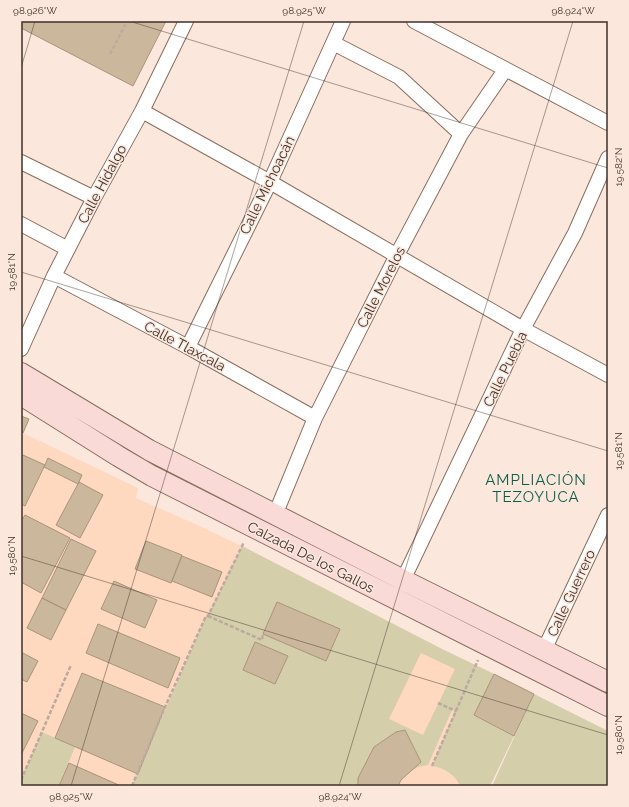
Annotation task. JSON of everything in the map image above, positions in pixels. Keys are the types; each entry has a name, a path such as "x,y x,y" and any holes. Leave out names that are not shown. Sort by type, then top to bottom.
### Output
{"main road":[{"name":"Calzada De los Gallos","path":"21,373 149,450 403,580 608,682"},
{"name":"Calzada De los Gallos","path":"21,395 118,456 159,479 251,527 608,706"}],"street":[{"name":"Calle Hidalgo","path":"21,349 54,276 94,198 142,111 186,21"},
{"name":"Calle Michoacán","path":"188,347 270,182 343,21"},
{"path":"414,21 608,123"},
{"path":"333,43 399,76 460,134"},
{"name":"Calle Morelos","path":"275,515 315,418 397,255 460,134 505,70"},
{"path":"142,111 270,182 524,329 608,375"},
{"name":"Calle Puebla","path":"403,580 524,329 574,233 608,158"},
{"path":"21,162 94,198"},
{"path":"21,224 68,249"},
{"name":"Calle Tlaxcala","path":"54,276 188,347 315,418"},
{"name":"Calle Guerrero","path":"544,650 608,515"}],"path":[{"path":"110,54 127,21"},
{"path":"132,786 165,707 206,616 208,616 251,527"},
{"path":"208,616 262,640 264,634"},
{"path":"432,766 485,645"},
{"path":"21,780 71,665"},
{"path":"438,703 456,711"}],"shaded area":[{"path":"21,432 138,488 136,498 242,546 442,649 494,674 474,715 514,736 490,786 21,786"},
{"path":"242,546 442,649 494,674 474,715 514,736 490,786 460,786 449,772 432,766 455,711 452,710 428,765 418,767 409,772 421,762 405,730 396,732 374,747 358,778 358,786 132,786 206,616 208,615","holes":["421,653 455,669 423,735 389,719"]},
{"path":"534,694 608,731 608,786 492,786"},
{"path":"42,732 75,747 59,786 21,786 21,780"}],"building":[{"path":"21,21 166,21 133,86 21,28"},
{"path":"21,416 29,419 23,433 21,432"},
{"path":"23,455 45,465 25,506 21,504 21,458"},
{"path":"48,458 82,475 78,484 44,467"},
{"path":"79,482 103,495 80,538 56,525"},
{"path":"25,515 70,538 41,593 21,582 21,521"},
{"path":"71,539 96,551 66,610 42,598"},
{"path":"146,541 182,555 171,583 135,569"},
{"path":"182,556 222,572 212,597 172,581"},
{"path":"114,581 157,600 145,628 101,609"},
{"path":"42,598 66,610 51,640 27,628"},
{"path":"277,602 340,629 326,661 263,634"},
{"path":"98,624 180,658 168,688 86,653"},
{"path":"255,642 288,656 275,684 243,670"},
{"path":"21,652 38,661 27,682 21,679"},
{"path":"82,673 165,707 138,774 55,738"},
{"path":"494,674 534,694 514,736 474,715"},
{"path":"21,713 38,721 21,755"},
{"path":"405,730 421,762 401,780 398,786 358,786 358,778 374,747 396,732"},
{"path":"69,763 121,786 59,786"}],"district":[{"name":"AMPLIACIÓN TEZOYUCA","path":"536,488"}]}
